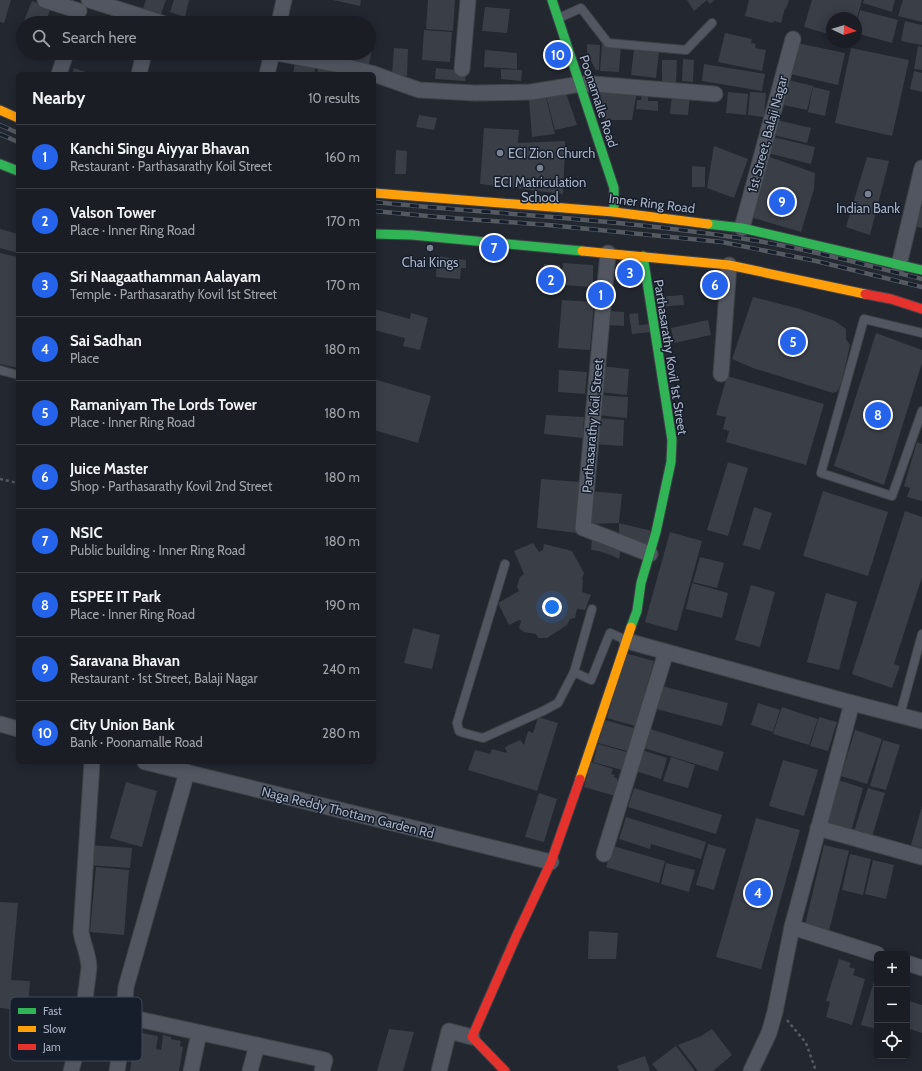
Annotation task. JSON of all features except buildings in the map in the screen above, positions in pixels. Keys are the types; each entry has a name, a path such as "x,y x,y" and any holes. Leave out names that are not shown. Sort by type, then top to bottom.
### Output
{"main road":[{"name":"Poonamalle Road","path":"548,0 558,19 581,84 614,188 614,212"},
{"path":"0,110 16,117"},
{"path":"0,164 16,170"},
{"name":"Inner Ring Road","path":"376,193 614,212 742,228 922,270"},
{"path":"376,234 412,235 729,265 891,299 922,308"},
{"name":"Parthasarathy Kovil 1st Street","path":"472,1037 551,862 637,611 642,583 656,532 670,462 672,440 643,256"},
{"path":"472,1037 505,1071"}],"street":[{"path":"45,0 79,11"},
{"path":"89,0 137,16"},
{"path":"281,16 284,0"},
{"path":"462,69 468,0"},
{"name":"1st Street, Balaji Nagar","path":"742,228 793,40"},
{"path":"61,72 64,60"},
{"path":"139,72 142,60"},
{"path":"267,72 270,60"},
{"path":"314,60 366,72"},
{"path":"376,75 419,90 435,91 475,93 531,92 581,84 594,84 716,94"},
{"path":"899,265 922,168"},
{"name":"Parthasarathy Koil Street","path":"608,253 583,528 650,554"},
{"path":"721,374 729,265"},
{"path":"627,640 666,652 922,721"},
{"path":"604,854 666,652"},
{"path":"751,1071 769,1033 775,1012 792,927 852,703"},
{"path":"0,724 16,728"},
{"path":"85,997 89,962 81,932 92,764"},
{"name":"Naga Reddy Thottam Garden Rd","path":"153,764 551,862"},
{"path":"125,997 126,987 187,772"},
{"path":"818,828 922,857"},
{"path":"792,927 874,953"},
{"path":"910,964 922,968"},
{"path":"142,1020 325,1060 322,1071"},
{"path":"439,1071 449,1031 472,1037"},
{"path":"191,1071 199,1033"},
{"path":"250,1071 257,1045"},
{"path":"71,1071 74,1061"},
{"path":"117,1071 118,1061"}],"lane":[{"path":"558,19 582,8 586,0"},
{"path":"582,8 608,43 686,50 712,23"},
{"path":"922,333 864,319 821,473 892,496 922,411"},
{"path":"0,370 16,374"},
{"path":"505,564 457,723 459,730 464,733 483,738 543,711 558,702 574,672 592,608"},
{"path":"574,672 592,680 610,633 627,640"},
{"path":"900,715 922,634"}],"path":[{"path":"0,479 16,483"},
{"path":"775,1012 787,1020 806,1043 816,1071"}],"railway":[{"path":"0,125 16,132"},
{"path":"0,134 16,141"},
{"path":"376,202 602,221 694,231 785,246 922,279"},
{"path":"376,211 548,225 722,242 816,261 922,287"}],"traffic: fast":[{"path":"552,0 614,188 614,212"},
{"path":"0,164 16,170"},
{"path":"708,224 742,228 922,270"},
{"path":"376,234 412,235 582,251"},
{"path":"631,627 637,611 641,583 656,532 671,462 672,440 643,256"}],"traffic: slow":[{"path":"0,110 16,117"},
{"path":"376,193 614,212 708,224"},
{"path":"582,251 729,265 865,294"},
{"path":"580,779 631,627"}],"traffic: jam":[{"path":"865,294 891,299 922,309"},
{"path":"505,1071 472,1037 551,862 580,779"}],"place":[{"name":"City Union Bank","path":"558,55"},
{"name":"ECI Zion Church","path":"500,153"},
{"name":"ECI Matriculation School","path":"540,168"},
{"name":"Indian Bank","path":"868,194"},
{"name":"Saravana Bhavan","path":"782,202"},
{"name":"Chai Kings","path":"430,248"},
{"name":"NSIC","path":"494,248"},
{"name":"Sri Naagaathamman Aalayam","path":"630,273"},
{"name":"Valson Tower","path":"551,280"},
{"name":"Juice Master","path":"715,285"},
{"name":"Kanchi Singu Aiyyar Bhavan","path":"601,295"},
{"name":"Ramaniyam The Lords Tower","path":"793,342"},
{"name":"ESPEE IT Park","path":"878,415"},
{"name":"Sai Sadhan","path":"758,893"}]}
